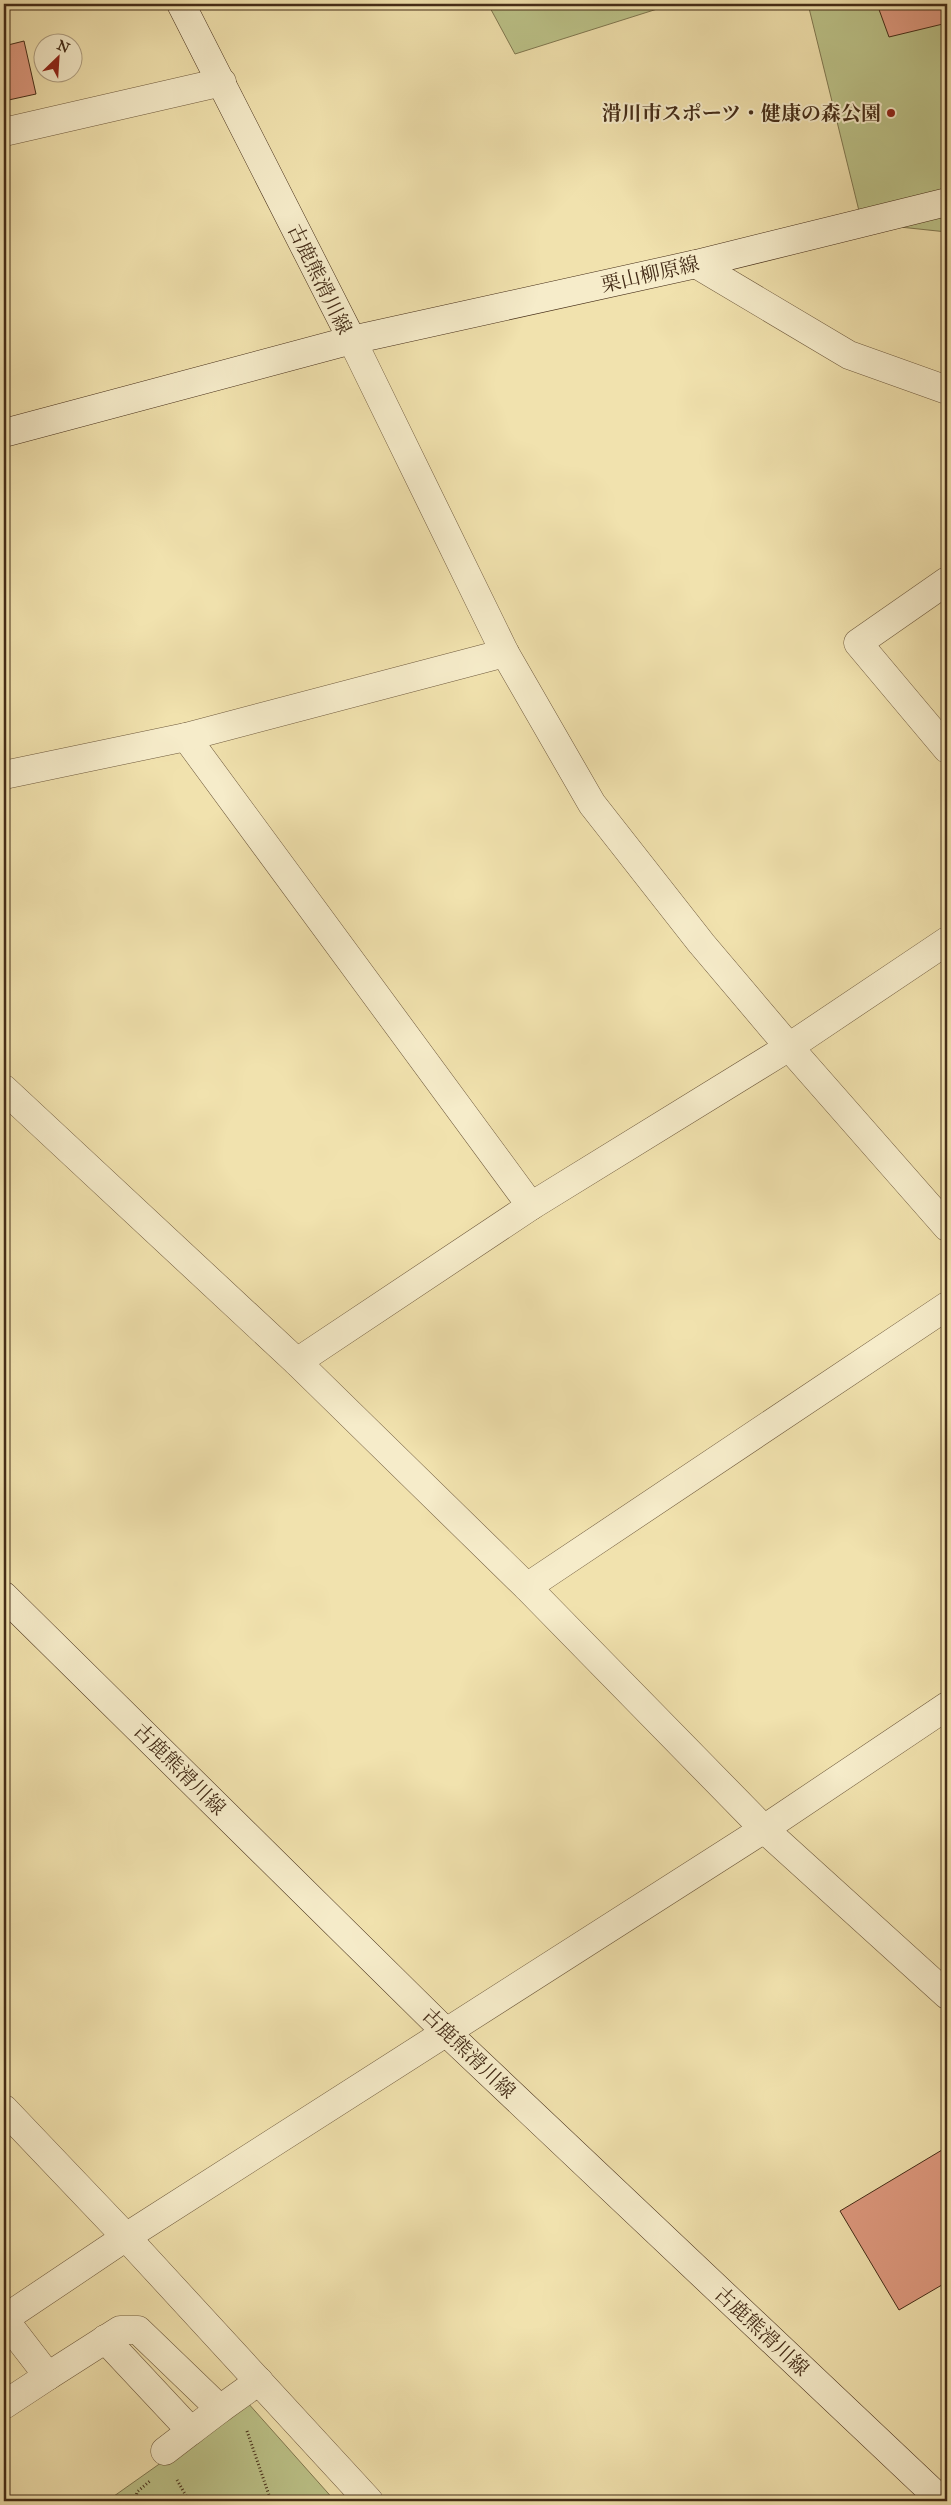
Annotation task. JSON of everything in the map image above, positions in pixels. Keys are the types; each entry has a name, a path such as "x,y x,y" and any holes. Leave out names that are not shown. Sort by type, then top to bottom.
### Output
{"street":[{"name":"古鹿熊滑川線","path":"4,434 352,340 181,4"},
{"path":"4,132 222,82"},
{"name":"栗山柳原線","path":"352,340 696,264 947,202"},
{"path":"696,264 849,354 947,390"},
{"path":"352,340 505,653 592,804 701,943 789,1047 947,1227"},
{"path":"947,581 858,643 947,750"},
{"path":"4,775 186,737 505,653"},
{"path":"186,737 531,1206"},
{"path":"297,1362 531,1206 789,1047 947,941"},
{"path":"4,1089 297,1362 527,1587 764,1828 947,1995"},
{"path":"527,1587 947,1306"},
{"name":"古鹿熊滑川線","path":"4,1596 447,2033 942,2501"},
{"path":"48,2376 4,2319 126,2237 447,2033 764,1828 947,1706"},
{"path":"4,2108 126,2237 369,2501"},
{"path":"4,2405 120,2330 138,2330 220,2409"},
{"path":"105,2339 191,2430"},
{"path":"169,2462 191,2430 259,2381"}],"path":[{"path":"246,2428 271,2501"},
{"path":"169,2462 189,2501"}],"green space":[{"path":"488,4 673,4 515,54"},
{"name":"滑川市スポーツ・健康の森公園","path":"808,4 947,4 947,232 862,223"},
{"path":"247,2402 335,2501 107,2501"}],"building":[{"path":"877,4 947,4 947,23 889,37"},
{"path":"24,41 36,94 4,101 4,46"},
{"path":"947,2147 947,2282 899,2310 840,2211"}],"place":[{"name":"滑川市スポーツ・健康の森公園","path":"891,113"}]}
